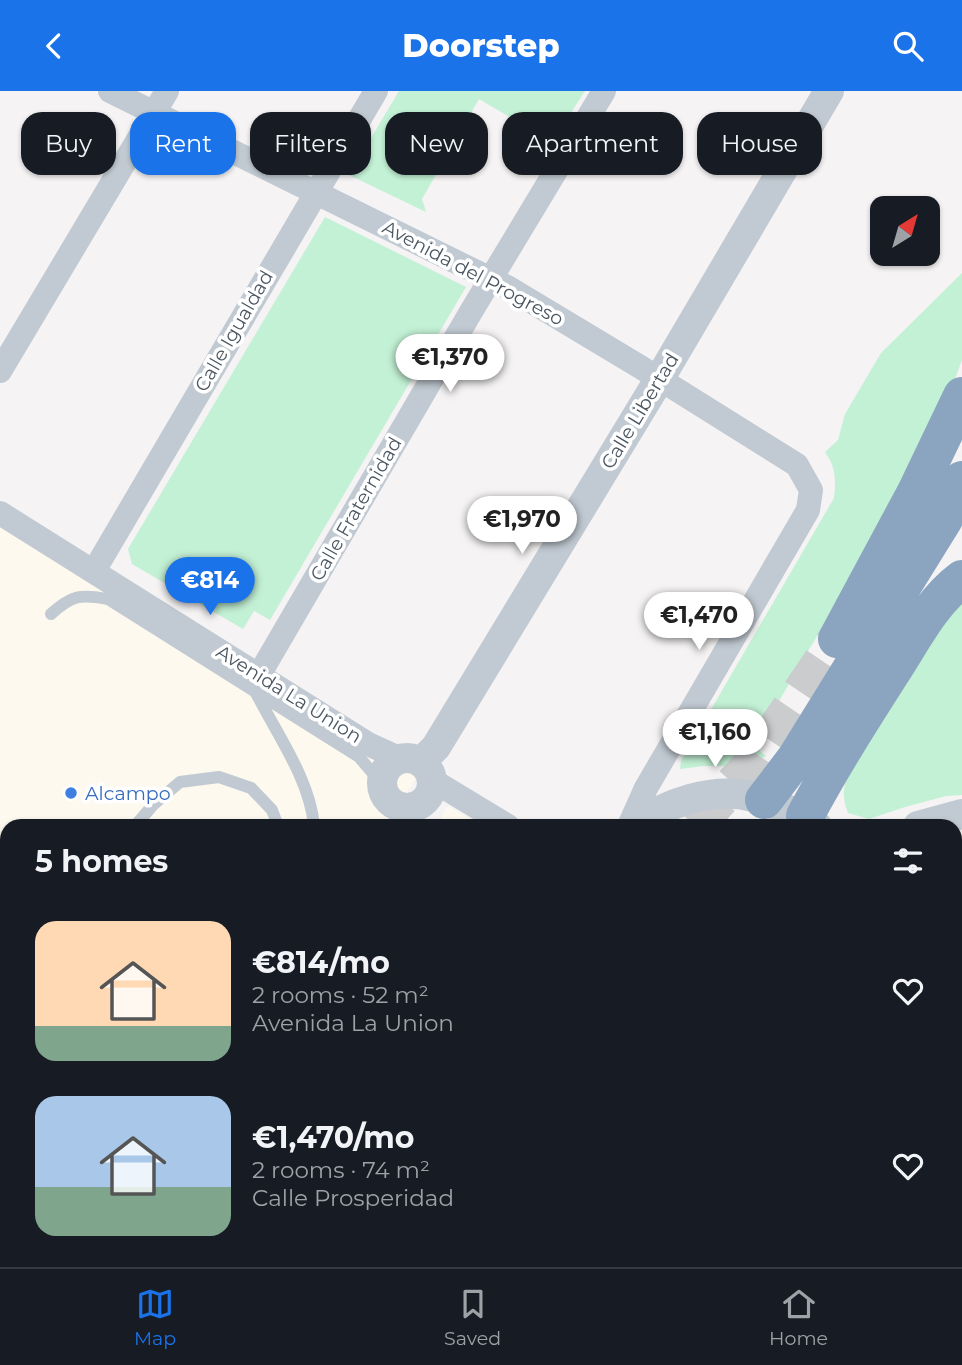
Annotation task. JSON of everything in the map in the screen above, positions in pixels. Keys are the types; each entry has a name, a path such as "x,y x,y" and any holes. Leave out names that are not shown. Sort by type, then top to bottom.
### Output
{"highway":[{"path":"837,639 916,492 962,395"},
{"path":"764,800 796,758 944,519 962,480"},
{"path":"812,819 827,774 922,625 950,588 962,579"}],"street":[{"name":"Avenida del Progreso","path":"110,91 154,112"},
{"path":"154,112 167,91"},
{"name":"Calle Igualdad","path":"94,571 376,91"},
{"name":"Calle Fraternidad","path":"257,683 604,91"},
{"name":"Calle Libertad","path":"418,767 436,747 660,379 830,91"},
{"path":"0,371 130,152"},
{"name":"Avenida del Progreso","path":"236,153 492,279 797,465 811,491 808,510 646,788 632,819"},
{"name":"Avenida La Union","path":"0,513 94,571 257,683 368,744 418,767 497,819"},
{"path":"418,767 431,792 420,804 403,807 389,804 386,769 418,767"},
{"path":"645,819 674,803 721,794 752,796 807,819"},
{"path":"944,819 962,814"}],"lane":[{"path":"83,595 94,571"},
{"path":"51,614 65,601 83,595 108,599 257,683 359,757 389,804"},
{"path":"257,683 296,770 314,819"},
{"path":"141,819 180,782 219,777 251,788 272,810 275,819"}],"shaded area":[{"path":"0,506 423,767 390,819 0,819"},
{"path":"448,806 470,819 440,819"}],"green space":[{"path":"399,91 585,91 571,112 502,113 479,99 472,112 386,112"},
{"path":"385,115 385,175 436,175 422,199 426,212 349,175 371,175 371,138"},
{"path":"325,217 466,287 270,620 254,611 243,629 132,564 128,549"},
{"path":"962,273 962,360 942,414 861,565 753,746 766,756 744,766 680,769 681,761 834,498 834,474 825,452 838,440 845,414 881,353"},
{"path":"962,599 962,795 946,796 869,819 848,813 844,793 848,773 944,618"}],"tunnel":[{"path":"701,819 754,762 837,639"}],"place":[{"name":"Alcampo","path":"71,793"}]}
